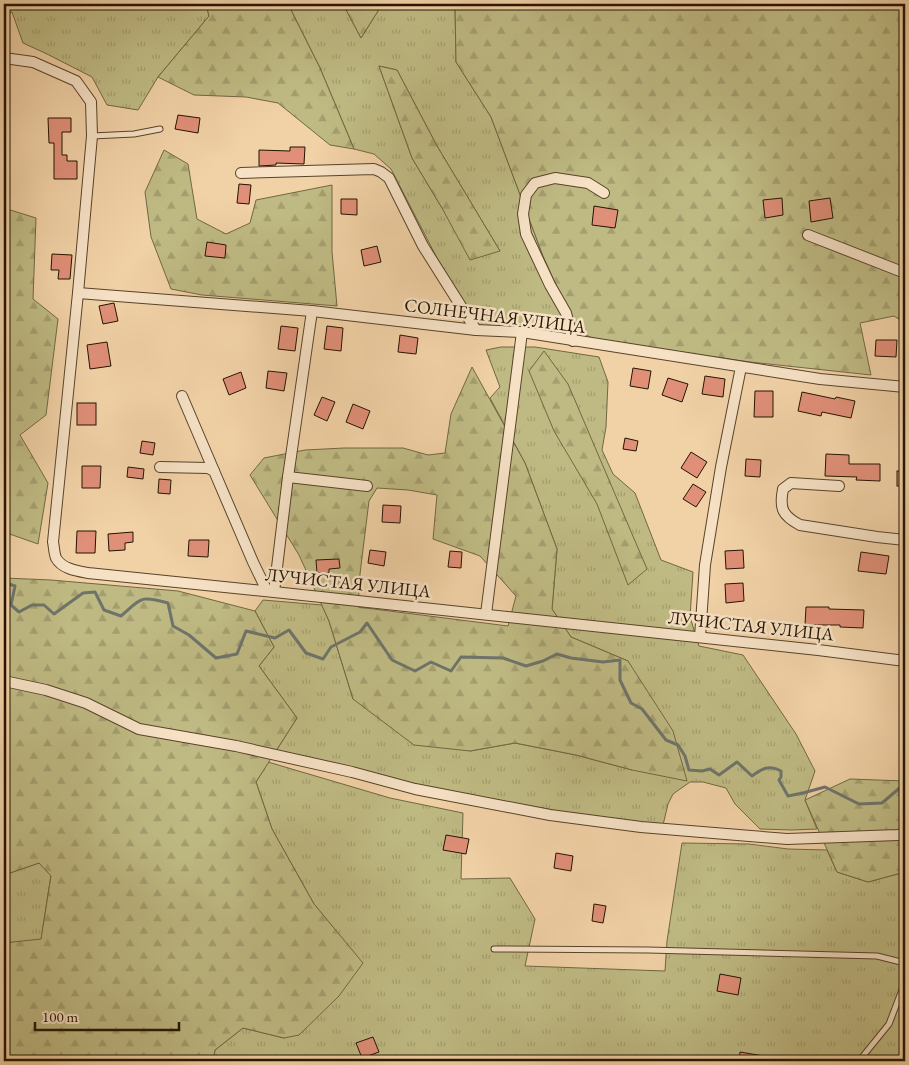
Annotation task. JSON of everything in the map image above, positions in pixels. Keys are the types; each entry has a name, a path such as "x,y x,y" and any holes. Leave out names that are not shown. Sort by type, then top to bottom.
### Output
{"street":[{"name":"ЛУЧИСТАЯ УЛИЦА","path":"4,58 33,62 76,81 91,102 92,136 53,542 56,557 64,566 88,573 700,637 905,661"},
{"path":"241,173 374,169 381,172 389,178 423,246 476,330"},
{"path":"573,341 566,313 550,285 526,234 523,214 526,195 535,183 555,178 588,183 604,193"},
{"path":"808,235 905,273"},
{"name":"СОЛНЕЧНАЯ УЛИЦА","path":"78,293 312,311 476,330 522,332 820,379 905,387"},
{"path":"271,591 312,311"},
{"path":"486,614 522,332"},
{"path":"700,637 705,565 721,467 741,367"},
{"path":"182,396 253,562 271,591"},
{"path":"160,467 208,468 214,471"},
{"path":"288,477 367,486"},
{"path":"839,486 791,483 783,490 781,500 783,512 800,525 877,538 905,540"},
{"path":"4,681 46,690 86,703 139,729 236,746 352,772 415,789 550,815 641,827 787,839 841,838 905,833"}],"lane":[{"path":"92,136 134,134 160,129"},
{"path":"494,949 648,950 877,956 905,963"},
{"path":"859,1061 889,1024 905,982"}],"green space":[{"path":"4,4 206,4 209,16 158,77 138,110 107,105 92,77 23,43 12,12 4,14"},
{"path":"206,4 288,4 320,68 354,149 330,145 278,103 246,97 194,95 158,77 209,16"},
{"path":"288,4 343,4 361,38 378,11 375,4 455,4 456,62 491,117 543,256 577,331 568,337 477,325 437,258 391,169 374,154 354,149 320,68","holes":["379,66 397,70 437,146 500,251 442,208 412,158"]},
{"path":"343,4 375,4 378,11 361,38"},
{"path":"455,4 905,4 905,323 894,316 860,323 871,375 750,362 597,340 577,331 543,256 491,117 456,62"},
{"path":"379,66 397,70 437,146 500,251 470,260 412,158"},
{"path":"164,150 188,164 197,219 226,234 250,223 256,200 332,185 332,252 337,306 202,295 171,289 151,237 145,192"},
{"path":"4,208 36,218 33,299 58,319 46,415 20,435 48,483 38,544 4,532"},
{"path":"501,347 535,347 599,357 608,382 606,427 602,450 613,474 635,493 661,560 693,572 690,617 699,646 743,655 796,734 815,771 805,800 817,829 760,829 735,804 726,788 703,782 690,782 673,794 668,804 663,825 558,811 416,785 276,751 297,718 259,666 274,647 255,611 263,600 322,605 329,621 353,699 470,751 515,743 576,755 632,770 628,661 571,637 552,609 557,549 525,463 490,398 500,387 486,350"},
{"path":"544,351 568,384 647,569 628,585 597,504 554,431 529,371"},
{"path":"472,367 525,463 557,549 552,609 571,637 628,661 673,731 687,781 515,743 470,751 414,745 353,699 329,621 299,555 250,475 264,458 305,450 403,448 428,455 445,453 451,414","holes":["377,488 408,490 437,495 433,539 480,556 516,596 508,626 358,607 369,501"]},
{"path":"4,578 51,580 178,591 255,611 274,647 259,666 297,718 256,782 272,829 314,904 363,963 339,996 299,1035 284,1038 243,1028 215,1050 213,1061 4,1061 4,943 41,939 51,876 39,863 4,875"},
{"path":"268,762 390,798 463,813 461,879 510,878 535,919 525,966 665,971 667,941 682,843 749,844 788,849 827,850 837,872 868,882 905,872 905,1061 213,1061 215,1050 243,1028 284,1038 362,963 314,904 272,829 256,782"},
{"path":"850,779 905,781 905,872 868,882 837,872 805,800"},
{"path":"39,863 51,875 41,940 4,943 4,875"}],"building":[{"path":"178,115 200,118 198,133 175,129"},
{"path":"48,118 71,118 71,132 62,132 62,155 67,155 67,161 77,161 77,179 54,179 54,143 49,143"},
{"path":"290,147 305,147 304,164 276,163 276,165 259,166 259,150 290,151"},
{"path":"239,184 251,185 249,204 237,203"},
{"path":"782,198 783,215 765,218 763,200"},
{"path":"830,198 833,218 811,222 809,201"},
{"path":"341,199 357,199 357,215 341,214"},
{"path":"594,206 618,210 615,228 592,225"},
{"path":"207,242 226,245 225,258 205,256"},
{"path":"377,246 381,262 364,266 361,250"},
{"path":"52,254 72,255 70,279 58,279 59,270 51,270"},
{"path":"114,303 118,321 103,324 99,306"},
{"path":"281,326 298,328 295,351 278,349"},
{"path":"327,326 343,328 341,351 324,349"},
{"path":"400,335 418,338 416,354 398,352"},
{"path":"876,340 897,340 896,357 875,356"},
{"path":"107,342 111,366 90,369 87,345"},
{"path":"633,368 651,371 648,389 630,386"},
{"path":"268,371 287,373 284,391 266,388"},
{"path":"241,372 246,388 229,395 223,379"},
{"path":"705,376 725,379 723,397 702,394"},
{"path":"668,378 688,384 682,402 662,395"},
{"path":"755,391 773,391 773,417 754,417"},
{"path":"802,392 855,401 851,418 822,412 821,416 798,411"},
{"path":"322,397 335,402 327,421 314,415"},
{"path":"77,403 96,403 96,425 77,425"},
{"path":"353,404 370,411 363,429 346,422"},
{"path":"625,438 638,441 636,451 623,449"},
{"path":"142,441 155,443 153,455 140,453"},
{"path":"691,452 707,462 697,478 681,468"},
{"path":"826,454 849,455 849,464 880,464 880,481 856,480 857,477 825,476"},
{"path":"746,459 761,460 760,477 745,476"},
{"path":"82,466 101,466 100,488 82,488"},
{"path":"128,467 144,469 143,479 127,477"},
{"path":"897,471 905,471 905,486 897,486"},
{"path":"159,479 171,480 170,494 158,493"},
{"path":"693,484 706,492 696,507 683,499"},
{"path":"383,505 401,506 400,523 382,522"},
{"path":"77,531 96,531 95,553 76,553"},
{"path":"133,532 133,542 125,543 125,550 109,551 108,534"},
{"path":"189,540 209,540 208,557 188,556"},
{"path":"370,550 386,552 384,566 368,563"},
{"path":"743,550 744,568 726,569 725,551"},
{"path":"450,551 462,552 461,568 448,567"},
{"path":"861,552 889,556 886,574 858,571"},
{"path":"339,559 340,568 329,569 329,573 317,573 316,560"},
{"path":"743,583 744,601 726,603 725,584"},
{"path":"806,607 864,610 863,628 840,627 840,625 805,625"},
{"path":"446,835 469,839 466,854 443,850"},
{"path":"556,853 573,856 571,871 554,868"},
{"path":"594,904 606,906 603,923 592,921"},
{"path":"720,974 741,978 738,995 717,991"},
{"path":"373,1037 379,1052 362,1058 356,1043"},
{"path":"740,1052 770,1057 770,1061 739,1061"}],"waterway":[{"path":"4,583 15,586 11,605 19,612 32,605 44,605 54,614 83,593 95,592 104,610 121,616 142,600 152,599 168,603 173,626 189,635 216,658 237,654 246,631 275,638 289,630 306,653 323,659 331,647 360,632 367,623 392,660 415,671 431,662 451,671 461,657 503,658 526,666 557,654 571,658 603,662 620,660 620,680 631,703 642,709 666,740 678,745 685,756 689,770 702,771 710,769 719,775 737,762 752,776 762,769 773,768 781,771 779,780 788,796 825,787 859,804 882,803 902,786 905,786"}]}
